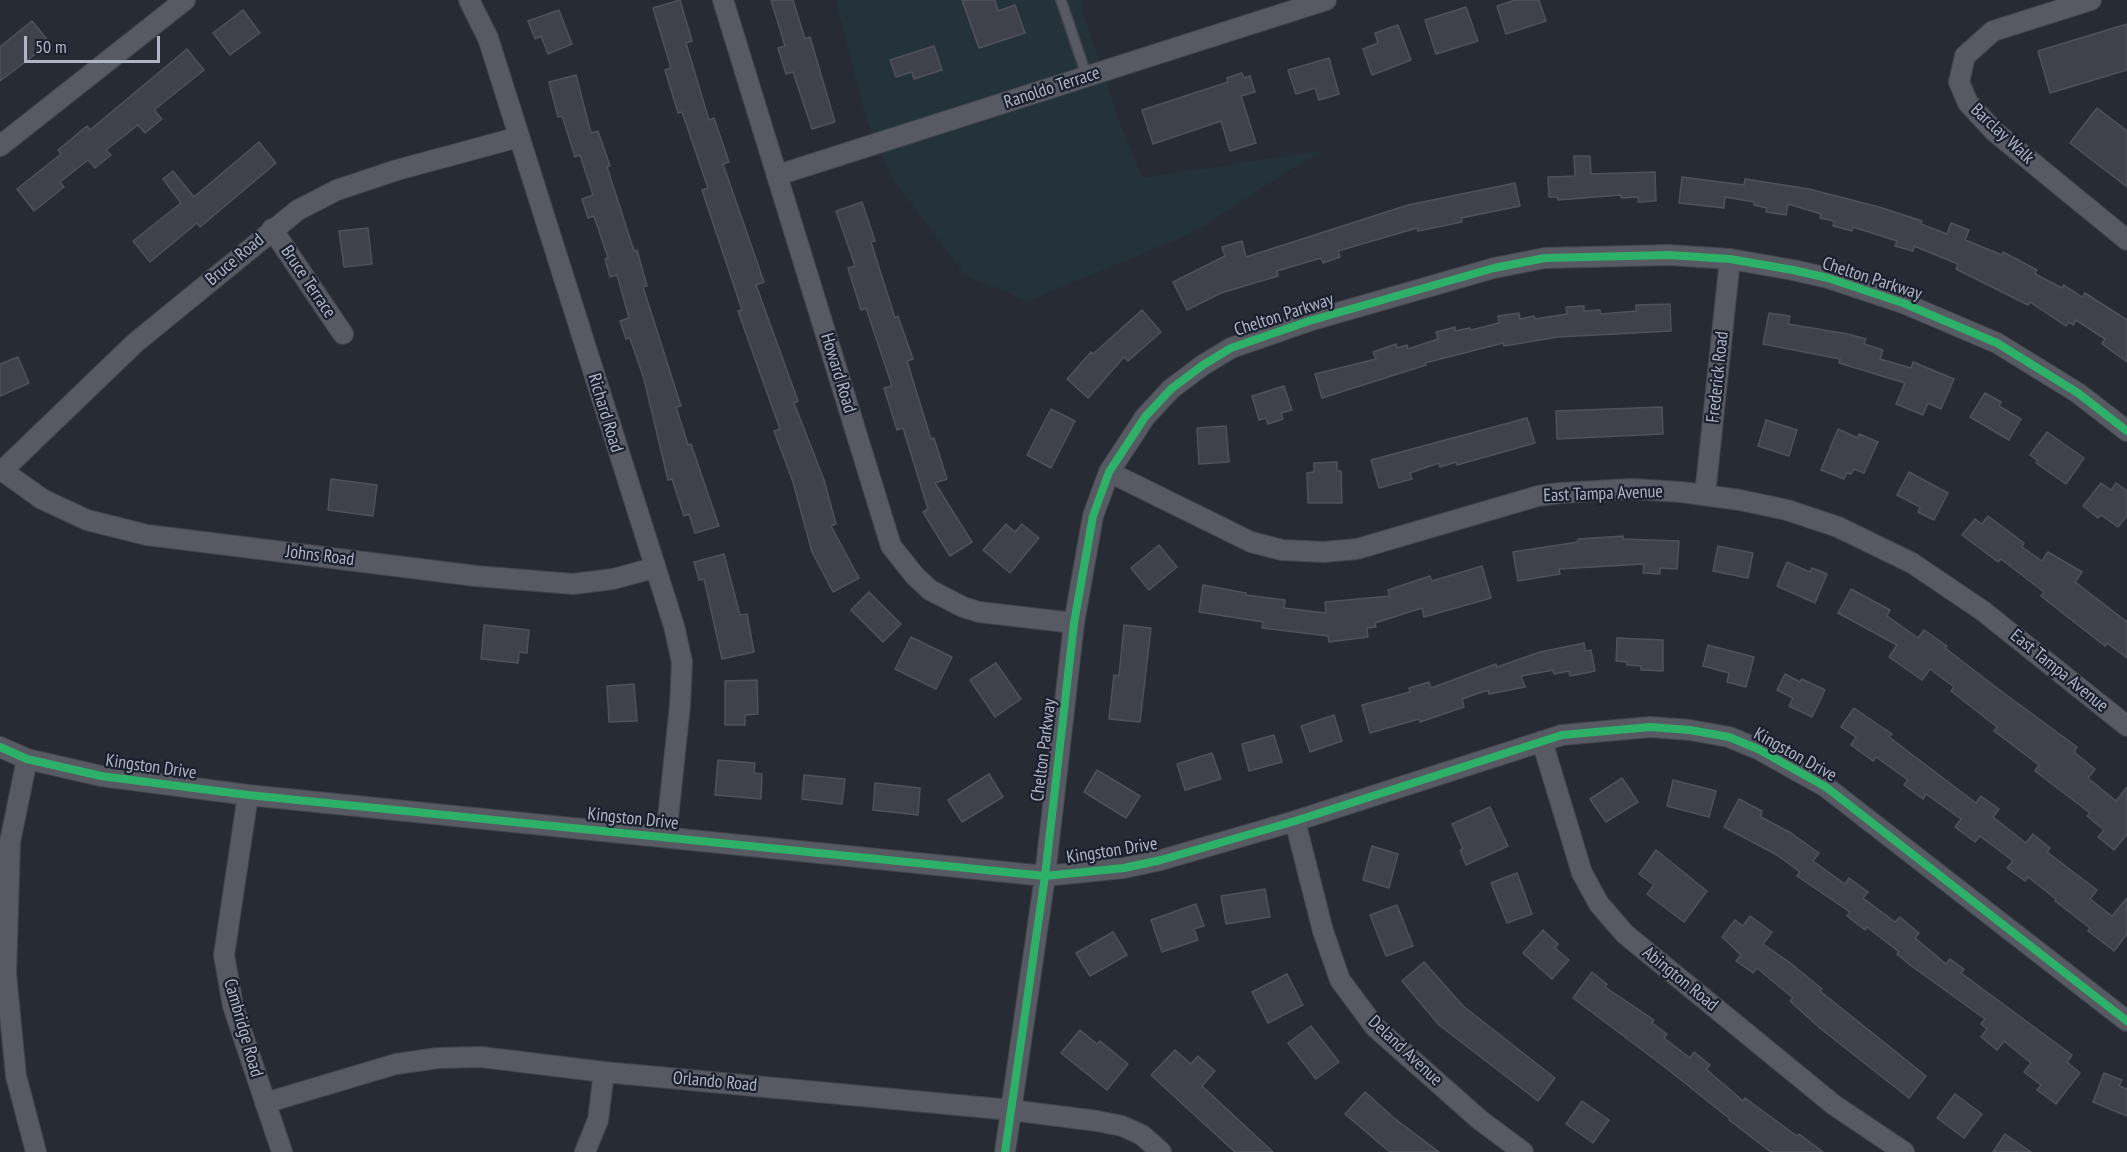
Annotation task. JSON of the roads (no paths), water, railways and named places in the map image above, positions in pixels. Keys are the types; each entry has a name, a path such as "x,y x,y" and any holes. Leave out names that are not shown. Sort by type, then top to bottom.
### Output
{"street":[{"path":"0,146 185,0"},
{"name":"Richard Road","path":"469,0 488,38 674,626 682,662 666,837"},
{"name":"Howard Road","path":"723,0 891,546 915,576 930,590 963,607 979,612 1074,623"},
{"name":"Ranoldo Terrace","path":"778,175 1087,77 1283,7 1326,0"},
{"name":"Barclay Walk","path":"2091,0 1992,31 1965,56 1959,82 1968,103 1995,132 2127,240"},
{"name":"Bruce Road","path":"1,470 135,343 298,210 337,190 397,170 519,137"},
{"name":"Bruce Terrace","path":"272,229 343,334"},
{"name":"Chelton Parkway","path":"1005,1152 1045,876 1074,623 1093,516 1110,472 1145,417 1171,389 1231,348 1269,334 1494,268 1545,258 1669,255 1730,259 1828,278 1950,322 1996,343 2050,375 2127,431"},
{"name":"Frederick Road","path":"1705,495 1730,259"},
{"name":"Johns Road","path":"1,470 42,499 87,520 147,535 476,576 573,584 613,579 654,568"},
{"name":"East Tampa Avenue","path":"1110,472 1251,542 1282,550 1324,552 1357,549 1538,496 1632,489 1705,495 1787,510 1838,527 1912,563 1983,611 2127,726"},
{"name":"Kingston Drive","path":"0,747 27,759 101,776 248,795 1045,876 1124,868 1295,820 1562,735 1603,729 1650,727 1690,730 1729,737 1758,749 1826,787 2127,1021"},
{"name":"Abington Road","path":"1542,741 1582,873 1599,904 1625,934 1834,1105 1904,1152"},
{"path":"27,759 10,842 6,974 16,1076 36,1152"},
{"name":"Cambridge Road","path":"248,795 224,955 233,1006 282,1152"},
{"name":"Deland Avenue","path":"1295,820 1323,931 1340,980 1375,1027 1480,1120 1523,1152"},
{"name":"Orlando Road","path":"265,1103 364,1072 438,1058 481,1057 604,1072 1011,1110 1122,1126 1142,1135 1161,1152"},
{"path":"585,1152 598,1120 604,1072"}],"lane":[{"path":"1060,0 1087,77"}]}
